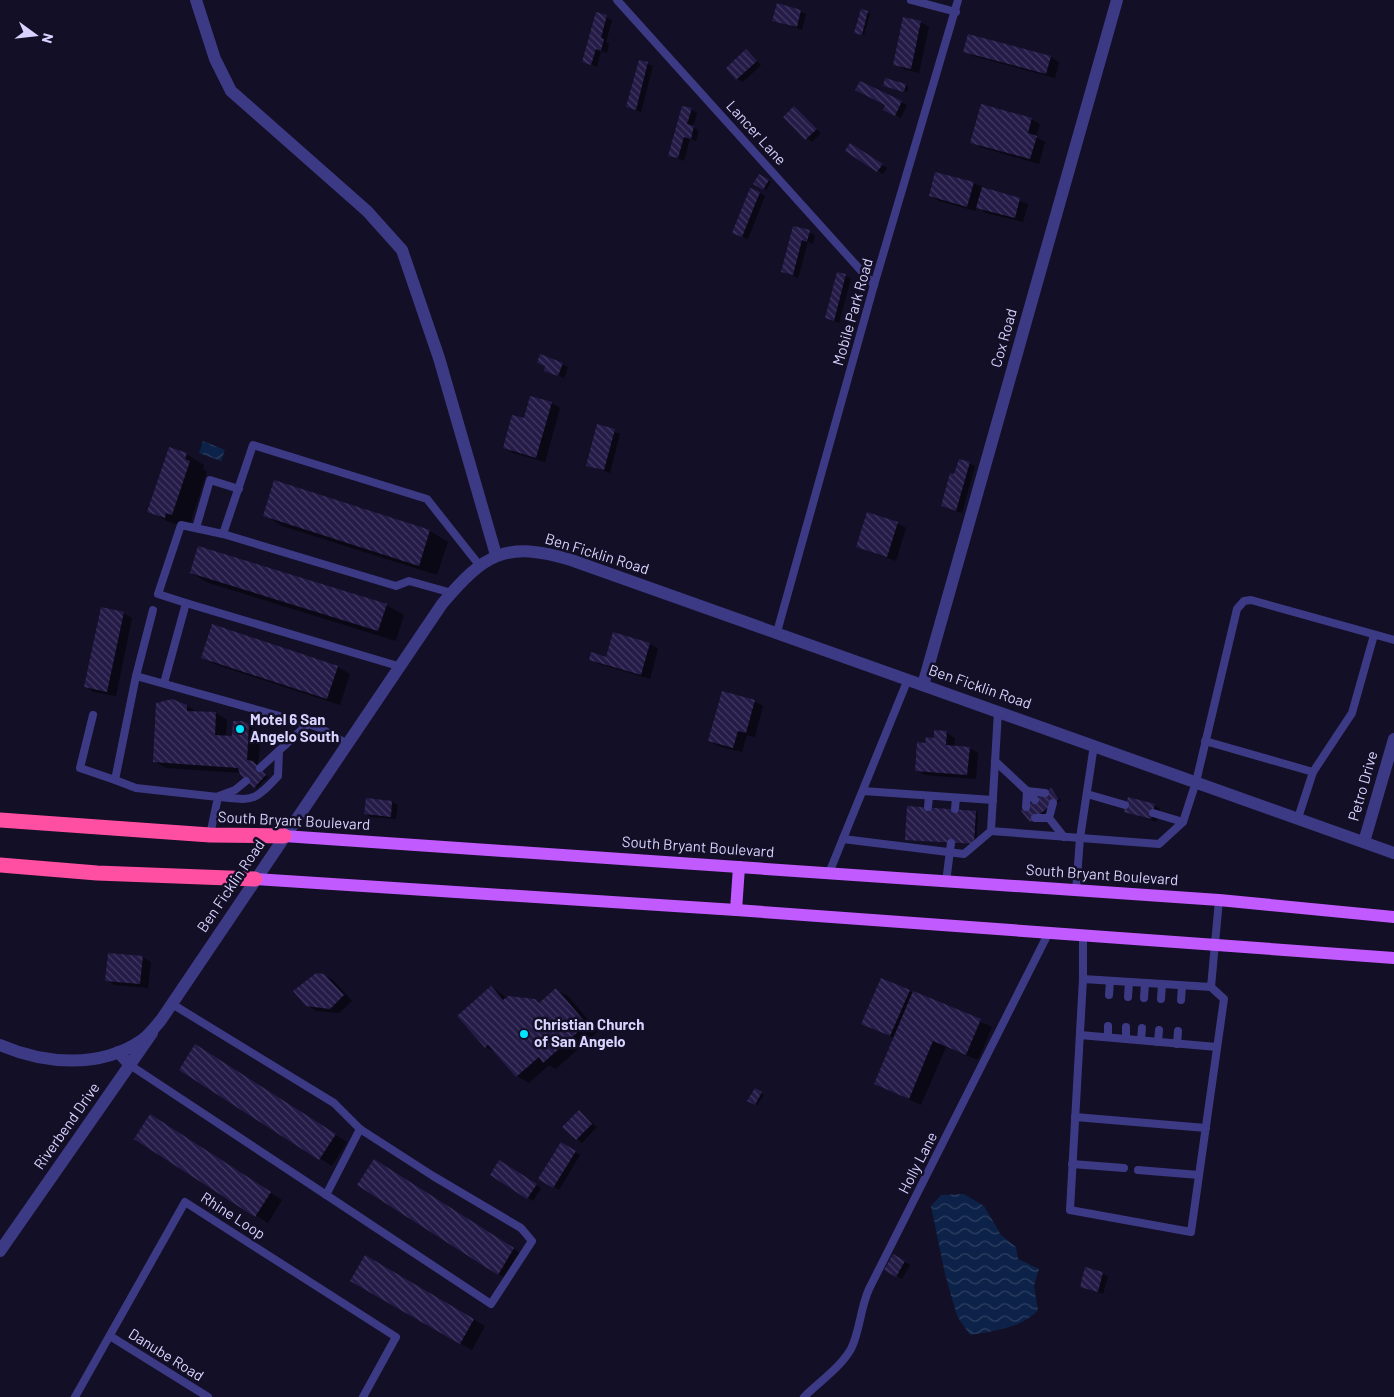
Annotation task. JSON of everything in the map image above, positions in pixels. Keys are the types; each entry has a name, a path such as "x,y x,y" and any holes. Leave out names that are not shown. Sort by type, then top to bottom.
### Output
{"highway":[{"name":"South Bryant Boulevard","path":"0,820 210,835 284,836"},
{"path":"0,865 97,873 255,879"}],"main road":[{"name":"South Bryant Boulevard","path":"284,836 1219,900 1394,917"},
{"path":"736,910 739,867"},
{"path":"255,879 736,910 1394,958"}],"street":[{"path":"196,0 215,58 231,91 367,211 402,250 438,358 496,555"},
{"name":"Cox Road","path":"923,685 1117,0"},
{"name":"Ben Ficklin Road","path":"0,1045 31,1056 52,1060 84,1060 118,1052 144,1039 172,1004 398,666 452,593 480,566 496,555 530,551 558,556 778,632 1394,853"},
{"name":"Petro Drive","path":"1364,842 1394,739"},
{"name":"Riverbend Drive","path":"0,1251 161,1020"},
{"path":"118,1052 130,1065"}],"lane":[{"name":"Lancer Lane","path":"617,0 874,285"},
{"path":"911,0 956,12"},
{"name":"Mobile Park Road","path":"778,632 874,285 958,0"},
{"path":"224,534 253,445 427,499 480,566"},
{"path":"196,528 210,480 238,488"},
{"path":"398,666 158,594 181,525 224,534 396,586 409,581 452,593"},
{"path":"843,839 924,845 964,854 991,831 1159,844 1184,822 1196,782 1238,609 1244,601 1251,600 1394,640"},
{"path":"164,683 186,603"},
{"path":"115,780 136,676 153,610"},
{"path":"1298,818 1314,772 1352,713 1374,635"},
{"path":"136,676 308,724 346,744"},
{"path":"828,873 908,679"},
{"path":"991,831 998,711"},
{"path":"93,715 80,768 136,788 250,800 260,795 278,776 279,751"},
{"path":"260,768 308,724"},
{"path":"1206,741 1314,772"},
{"path":"1076,891 1080,838 1094,746"},
{"path":"995,761 1035,800"},
{"path":"218,797 235,790 246,781"},
{"path":"862,791 993,800"},
{"path":"1026,791 1045,793"},
{"path":"1026,791 1026,807"},
{"path":"1087,794 1125,805"},
{"path":"928,807 929,796"},
{"path":"210,835 218,797"},
{"path":"955,809 956,798"},
{"path":"1049,818 1053,804"},
{"path":"1043,811 1064,837"},
{"path":"1152,813 1184,822"},
{"path":"1035,818 1049,818"},
{"path":"946,882 951,843"},
{"path":"1211,988 1219,900"},
{"name":"Holly Lane","path":"804,1397 850,1350 855,1339 862,1306 869,1290 1049,932"},
{"path":"1083,935 1083,979 1070,1210 1191,1232 1224,999 1211,988 1083,979"},
{"path":"1109,995 1110,981"},
{"path":"1128,997 1129,982"},
{"path":"1144,998 1145,983"},
{"path":"1161,999 1162,984"},
{"path":"1181,1000 1182,986"},
{"path":"130,1065 491,1304 532,1241 521,1228 433,1176 360,1129 334,1103 172,1004"},
{"path":"1108,1026 1108,1037"},
{"path":"1126,1026 1126,1039"},
{"path":"1141,1040 1142,1028"},
{"path":"1158,1042 1159,1030"},
{"path":"1177,1044 1178,1031"},
{"path":"1080,1034 1217,1048"},
{"path":"1075,1117 1206,1128"},
{"path":"326,1195 360,1129"},
{"path":"1072,1164 1124,1168"},
{"path":"1138,1170 1199,1176"},
{"name":"Rhine Loop","path":"75,1397 185,1202 396,1337 363,1397"},
{"name":"Danube Road","path":"110,1336 208,1397"}],"water":[{"path":"203,441 225,450 221,461 199,453"},
{"path":"964,1194 984,1206 1001,1235 1016,1247 1018,1259 1039,1269 1034,1286 1038,1310 1016,1325 970,1335 957,1316 945,1274 931,1206 941,1195"}],"building":[{"path":"777,3 801,10 797,27 772,21"},
{"path":"861,9 868,11 862,35 854,33"},
{"path":"596,12 607,15 601,38 604,39 601,51 596,49 591,65 582,62"},
{"path":"903,17 921,21 911,69 893,65"},
{"path":"968,34 1051,56 1046,74 963,52"},
{"path":"746,49 757,61 736,80 726,68"},
{"path":"639,60 648,62 636,110 626,107"},
{"path":"885,78 906,84 904,92 883,86"},
{"path":"860,81 902,101 895,116 883,110 885,105 855,90"},
{"path":"981,104 1032,118 1028,133 1037,136 1030,159 970,143"},
{"path":"682,106 692,108 687,124 694,126 691,139 684,137 678,158 668,156"},
{"path":"794,106 817,129 805,140 783,117"},
{"path":"850,143 883,164 877,172 845,151"},
{"path":"935,172 974,182 967,207 929,196"},
{"path":"759,174 769,180 763,190 753,184"},
{"path":"982,187 1020,198 1015,218 976,208"},
{"path":"750,188 760,192 742,237 732,233"},
{"path":"793,226 810,230 807,242 802,240 793,275 781,272"},
{"path":"837,272 846,274 834,321 825,318"},
{"path":"540,354 563,363 558,376 544,371 545,366 537,363"},
{"path":"530,396 552,402 536,458 503,448 512,415 524,418"},
{"path":"597,424 615,429 604,470 586,466"},
{"path":"169,447 187,453 185,459 190,461 172,515 166,513 165,518 147,512"},
{"path":"959,459 970,462 956,511 941,506 950,473 954,474"},
{"path":"274,480 430,530 419,566 263,516"},
{"path":"867,512 898,522 887,557 856,547"},
{"path":"198,546 387,604 378,631 190,573"},
{"path":"101,607 124,612 107,692 84,687"},
{"path":"212,624 338,666 327,699 201,658"},
{"path":"613,632 650,643 641,675 589,660 591,652 606,657"},
{"path":"722,691 755,700 746,733 738,731 733,748 708,741"},
{"path":"172,699 187,705 187,711 216,712 215,735 232,736 233,721 242,721 249,724 247,760 253,761 266,775 254,788 240,774 238,768 153,762 156,703"},
{"path":"934,730 947,731 946,745 970,747 967,775 915,771 917,742 925,743 926,737 934,738"},
{"path":"1051,788 1059,799 1030,822 1021,811"},
{"path":"1128,797 1155,804 1151,819 1124,812"},
{"path":"366,798 392,801 391,817 364,814"},
{"path":"907,806 976,811 974,844 905,840"},
{"path":"108,953 143,956 140,984 105,981"},
{"path":"316,973 324,974 344,995 330,1009 306,1006 293,991"},
{"path":"881,978 910,990 890,1036 861,1024"},
{"name":"Christian Church of San Angelo","path":"491,986 503,1000 508,996 535,999 539,1003 556,988 587,1024 543,1063 539,1057 516,1077 488,1045 485,1048 457,1016"},
{"path":"913,991 981,1019 966,1055 933,1041 909,1099 874,1084"},
{"path":"195,1044 336,1134 319,1160 179,1070"},
{"path":"755,1088 762,1092 755,1105 747,1101"},
{"path":"579,1110 592,1124 576,1140 562,1127"},
{"path":"150,1114 271,1192 255,1217 134,1139"},
{"path":"561,1142 576,1151 553,1188 538,1179"},
{"path":"374,1159 514,1248 498,1275 357,1185"},
{"path":"499,1160 537,1184 527,1199 490,1175"},
{"path":"893,1254 905,1261 896,1277 884,1270"},
{"path":"365,1255 474,1319 460,1344 350,1281"},
{"path":"1085,1267 1103,1272 1098,1292 1080,1287"}],"place":[{"name":"Motel 6 San Angelo South","path":"240,729"},
{"name":"Christian Church of San Angelo","path":"524,1034"}]}
